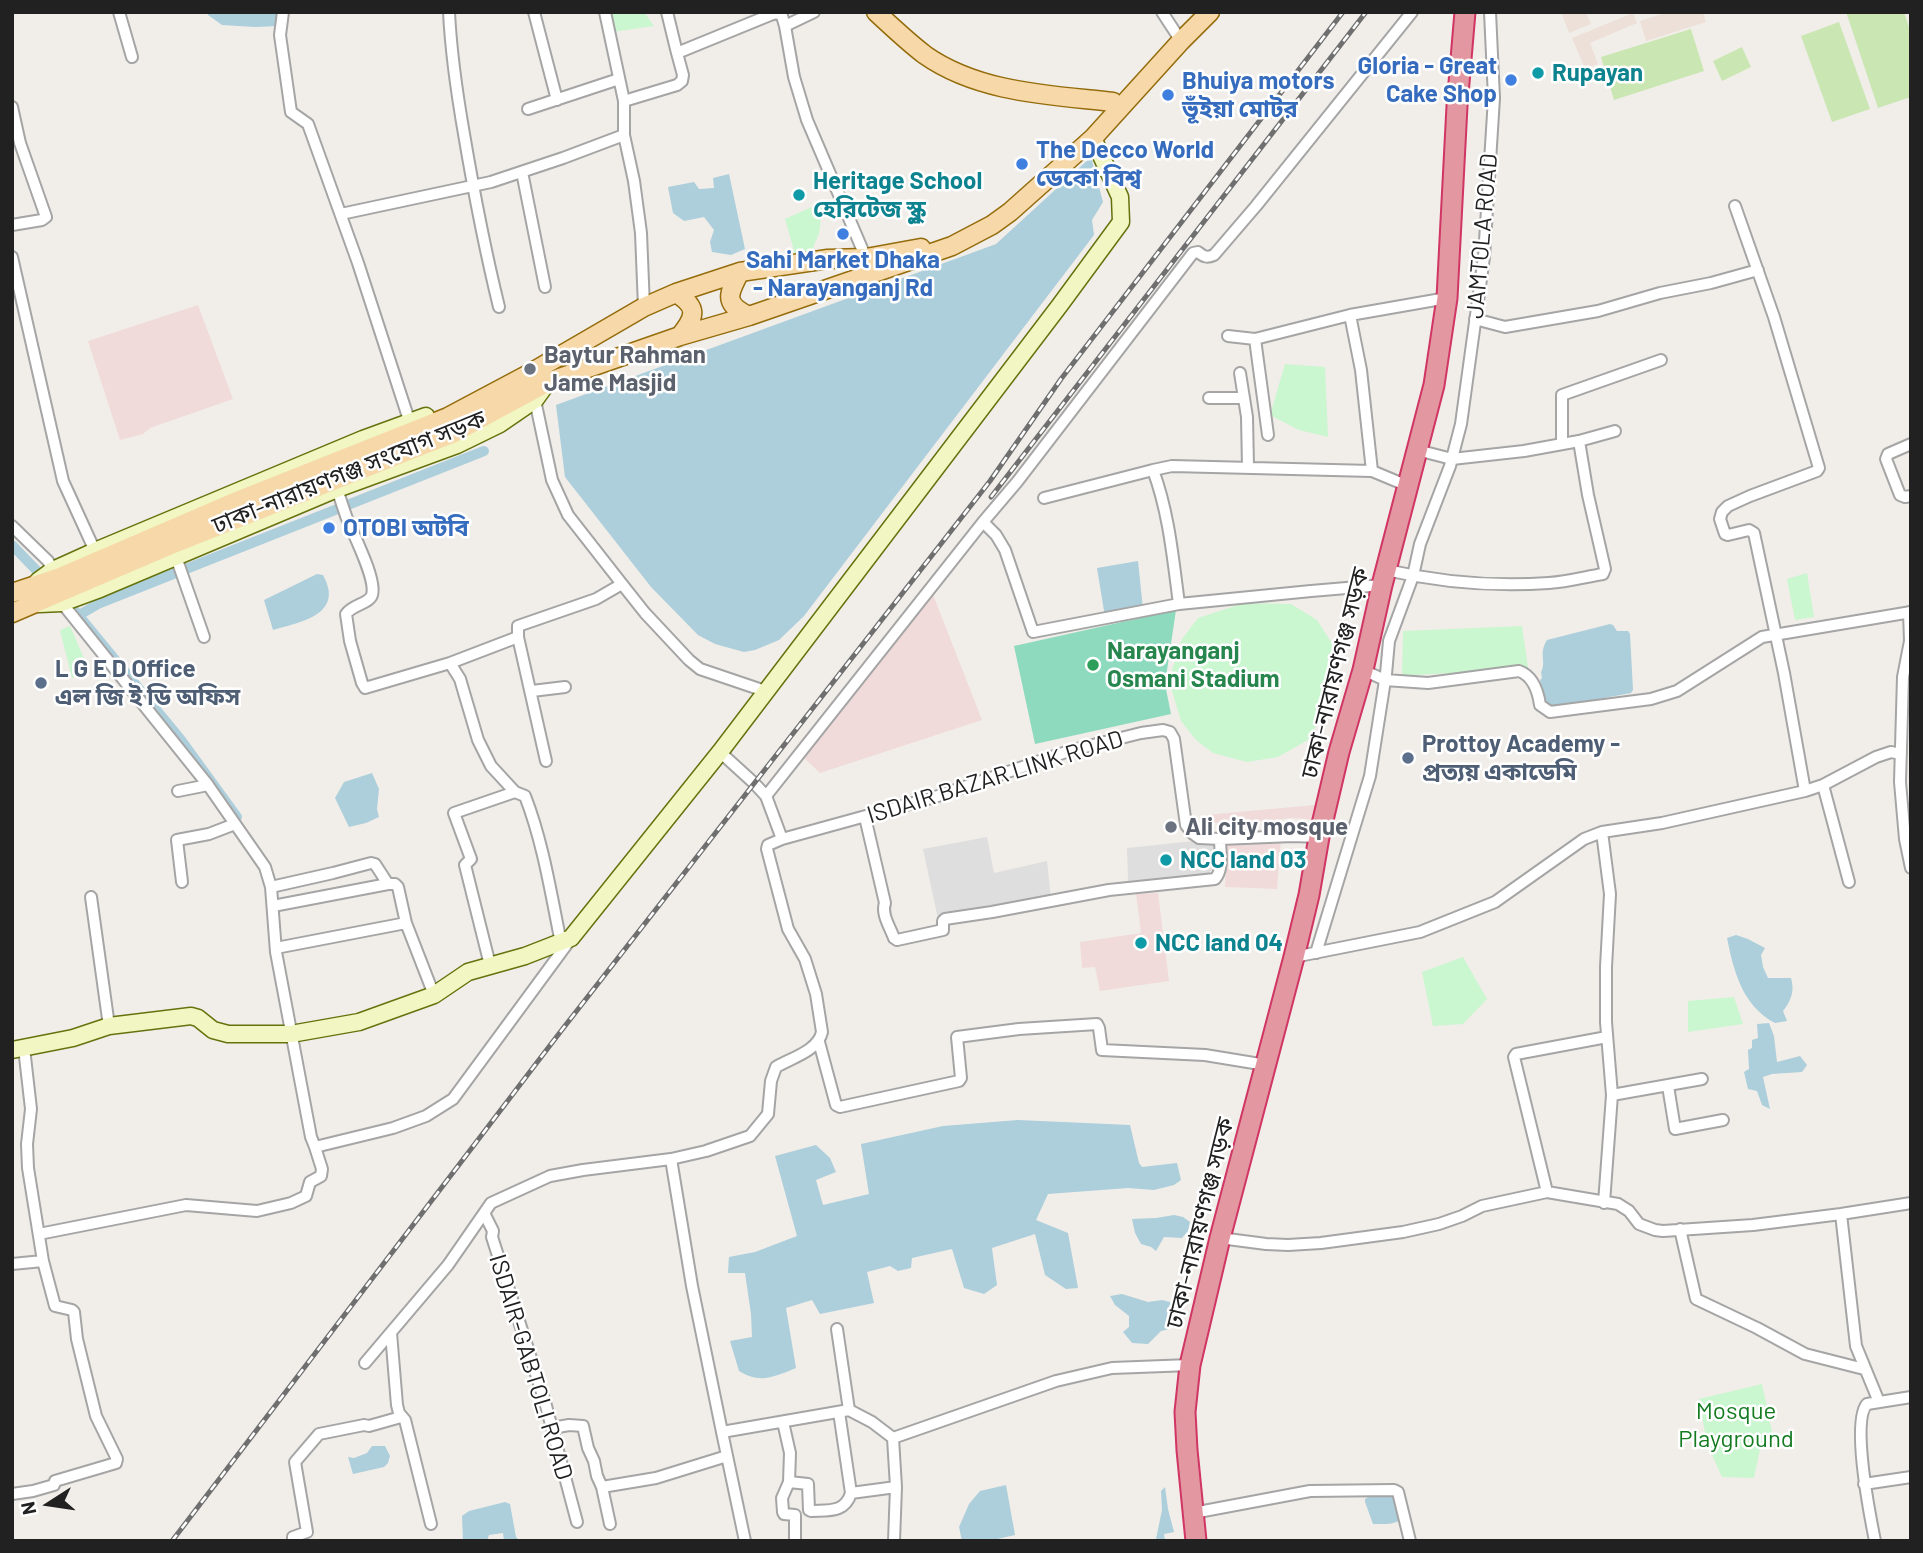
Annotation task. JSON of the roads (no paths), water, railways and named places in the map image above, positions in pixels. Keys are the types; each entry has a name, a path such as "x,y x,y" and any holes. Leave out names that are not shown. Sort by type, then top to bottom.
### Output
{"highway":[{"name":"ঢাকা-নারায়ণগঞ্জ সড়ক","path":"1196,1541 1185,1412 1190,1365 1220,1238 1294,957 1339,752 1363,670 1434,385 1447,298 1457,106 1466,14"}],"main road":[{"path":"876,12 927,56 961,74 997,86 1039,94 1113,102"},
{"name":"ঢাকা-নারায়ণগঞ্জ সংযোগ সড়ক","path":"24,595 184,540 452,434 548,382 929,255 974,235 1010,212 1093,138 1179,38 1196,12"},
{"name":"ঢাকা-নারায়ণগঞ্জ সংযোগ সড়ক","path":"12,613 24,595 70,573 268,488 414,431 482,400 644,307 676,293 740,272 814,260 866,258 925,246 977,222 1030,183 1179,38 1210,12"},
{"path":"740,272 730,292 730,299 737,311 749,316"},
{"path":"676,293 688,302 693,310 691,322 680,336"}],"street":[{"path":"119,12 132,57"},
{"path":"283,12 280,35 291,113 308,124 341,214 410,423"},
{"path":"449,12 451,47 472,186 499,307"},
{"path":"534,12 556,100"},
{"path":"605,12 624,100 624,135 641,233 644,307"},
{"path":"624,100 677,85 682,81 683,75 667,12"},
{"path":"785,26 814,12"},
{"path":"1162,12 1179,38"},
{"path":"766,796 1017,482 1193,253 1198,252 1204,257 1214,255 1412,12"},
{"name":"JAMTOLA ROAD","path":"1316,953 1370,776 1389,641 1413,576 1420,544 1452,459 1461,424 1484,257 1494,98 1490,12"},
{"path":"677,54 777,13 782,16 794,77 807,120 866,258"},
{"path":"528,109 619,79"},
{"path":"12,107 16,144 46,217 12,225"},
{"path":"341,214 472,186 564,158 624,135"},
{"path":"315,1147 393,1128 426,1116 453,1100 567,939 720,752 1121,222 1120,197 1093,138"},
{"path":"522,172 545,287"},
{"path":"1735,206 1774,317 1819,468 1728,506 1720,519 1725,534 1749,530 1754,533 1776,633 1805,791"},
{"path":"12,257 64,481 95,551"},
{"path":"1475,319 1506,327 1518,325 1598,311 1758,270"},
{"path":"1228,337 1255,339 1350,314 1447,298"},
{"path":"1350,314 1361,370 1372,471"},
{"path":"1255,339 1268,435"},
{"path":"1562,443 1562,395 1661,360"},
{"path":"1240,373 1247,417 1248,467"},
{"path":"24,595 62,603 177,560 457,445 500,424 535,400 548,382"},
{"path":"1209,398 1243,398"},
{"path":"24,595 53,570 95,551 363,439 462,402 482,400"},
{"path":"535,400 552,480 568,514 622,584 645,613 700,669 765,691"},
{"path":"1417,450 1452,459 1524,451 1615,431"},
{"path":"983,522 996,535 1005,550 1033,632 1179,604 1311,590 1384,578 1413,576 1448,582 1514,585 1551,583 1603,574 1605,569 1579,441"},
{"path":"1911,444 1888,454 1886,458 1900,495 1905,498 1911,496"},
{"path":"1044,498 1172,466 1372,471 1408,486"},
{"path":"1153,470 1170,538 1179,604"},
{"path":"339,494 362,550 372,586 373,594 369,600 351,608 346,614 350,641 365,688 450,663 518,637"},
{"path":"12,526 48,561 53,570"},
{"path":"177,560 204,637"},
{"path":"546,761 517,628 596,599 622,584"},
{"path":"39,1234 186,1205 257,1211 291,1203 306,1196 310,1182 321,1176 322,1169 311,1137 291,1034 276,948 271,887 265,867 208,785 62,603"},
{"path":"1363,670 1385,680 1428,683 1519,671 1531,679 1540,705 1550,712 1651,699 1677,691 1762,636 1910,612 1909,641 1903,677 1900,782 1911,868"},
{"path":"450,663 460,679 478,740 491,766 515,792 525,796 567,939"},
{"path":"531,691 565,687"},
{"name":"ISDAIR BAZAR LINK ROAD","path":"782,839 935,797 1069,751 1163,730 1170,732 1174,739 1186,825 1199,838 1293,835 1319,837"},
{"path":"720,752 766,796 782,839 768,845 767,849 788,929 804,956 816,994 822,1031 819,1042 836,1105 840,1107 959,1081 961,1078 957,1038 1019,1029 1097,1024 1102,1049 1205,1055 1266,1065"},
{"path":"1294,957 1420,932 1495,902 1584,839 1602,832 1805,791 1823,785 1876,757 1891,752 1900,754"},
{"path":"178,791 208,785"},
{"path":"1823,785 1849,882"},
{"path":"490,965 465,864 471,859 454,813 515,792"},
{"path":"865,817 886,918 897,940 943,930 945,919 1109,890 1215,879 1220,869 1220,838"},
{"path":"183,882 177,839 209,834 236,824"},
{"path":"1602,832 1609,894 1607,1037 1612,1096 1604,1203"},
{"path":"271,887 371,863 375,864 388,884"},
{"path":"273,906 395,884 406,923 434,995"},
{"path":"91,897 109,1026"},
{"path":"276,948 406,923"},
{"path":"12,1494 44,1488 54,1485 55,1481 116,1463 115,1454 96,1416 74,1312 55,1306 43,1261 28,1168 27,1144 31,1109 18,1049 73,1038 109,1026 191,1016 213,1030 228,1034 291,1034 359,1022 434,995 468,972 526,956 567,939"},
{"path":"1547,1192 1514,1057 1516,1054 1607,1037"},
{"path":"365,1363 448,1265 491,1203 550,1177 671,1159 706,1151 750,1136 768,1114 771,1081 776,1068 819,1042"},
{"path":"1612,1096 1702,1079"},
{"path":"1668,1086 1675,1129 1723,1120"},
{"path":"671,1159 692,1286 745,1541"},
{"path":"1220,1238 1288,1245 1403,1232 1439,1224 1482,1206 1547,1192 1618,1204 1640,1224 1663,1231 1753,1224 1911,1203"},
{"name":"ISDAIR-GABTOLI ROAD","path":"485,1213 493,1231 492,1237 552,1428 577,1522"},
{"path":"1841,1214 1856,1346 1879,1402"},
{"path":"1680,1229 1696,1299 1805,1354 1864,1369"},
{"path":"12,1264 43,1261"},
{"path":"789,1482 808,1484 811,1511 840,1507 846,1504 851,1493 837,1329"},
{"path":"391,1333 397,1405 401,1417 405,1420 431,1524"},
{"path":"893,1438 1056,1381 1112,1368 1190,1365"},
{"path":"1875,1541 1864,1484 1863,1408 1867,1404 1911,1397"},
{"path":"722,1432 844,1411 872,1422 893,1438 896,1487 894,1541"},
{"path":"290,1539 307,1532 295,1462 316,1436 401,1417"},
{"path":"783,1423 790,1453 789,1482 782,1498 783,1512 796,1516 795,1541"},
{"path":"552,1428 583,1426 602,1487 610,1524"},
{"name":"ISDAIR-GABTOLI ROAD","path":"602,1487 656,1478 727,1455"},
{"path":"1864,1484 1911,1477"},
{"path":"851,1493 896,1487"},
{"path":"1193,1513 1310,1492 1394,1490 1398,1492 1410,1541"}],"water":[{"path":"207,12 278,12 279,26 222,25"},
{"path":"1091,157 1103,202 1092,220 1094,235 804,616 779,640 744,652 715,644 698,635 651,587 565,477 556,405 996,244"},
{"path":"729,174 745,249 731,255 712,252 710,242 714,230 704,217 684,221 673,213 668,187 694,182 699,189 714,188 713,178"},
{"path":"1138,561 1143,609 1105,617 1097,568"},
{"path":"317,574 323,575 328,589 324,608 306,620 273,630 264,600"},
{"path":"1610,624 1617,631 1628,631 1630,634 1631,693 1551,708 1546,705 1540,680 1543,650 1547,640"},
{"path":"372,773 379,789 379,817 349,827 335,798 344,782"},
{"path":"1736,935 1765,948 1761,955 1768,978 1791,978 1792,996 1783,1011 1787,1021 1775,1023 1764,1016 1748,998 1737,976 1727,938"},
{"path":"1769,1023 1774,1036 1777,1062 1800,1056 1807,1065 1802,1072 1763,1077 1770,1109 1762,1105 1757,1091 1748,1089 1744,1072 1749,1069 1748,1050 1752,1048 1752,1040 1758,1038 1757,1024"},
{"path":"1018,1120 1130,1125 1142,1167 1177,1163 1181,1180 1174,1185 1154,1190 1128,1188 1048,1194 1036,1220 1068,1233 1078,1288 1066,1289 1045,1275 1035,1234 992,1248 997,1285 984,1294 964,1288 952,1249 912,1258 911,1268 898,1271 890,1266 867,1272 874,1303 820,1314 812,1300 786,1308 796,1368 760,1378 739,1371 730,1341 752,1337 751,1314 745,1273 728,1273 729,1257 755,1252 797,1236 775,1156 816,1145 830,1158 836,1172 816,1180 823,1205 869,1194 861,1144 943,1126"},
{"path":"1174,1215 1190,1222 1188,1231 1182,1238 1164,1237 1156,1251 1141,1244 1132,1219"},
{"path":"1122,1294 1148,1302 1170,1302 1174,1309 1169,1329 1161,1331 1148,1344 1132,1343 1123,1332 1129,1327 1129,1316 1115,1305 1110,1296"},
{"path":"372,1446 385,1446 390,1456 388,1463 384,1467 353,1474 348,1457 354,1458 367,1453"},
{"path":"1006,1485 1015,1535 989,1541 962,1541 959,1527 969,1504 980,1491"},
{"path":"1165,1487 1174,1532 1164,1534 1165,1541 1151,1541 1156,1539 1162,1510 1161,1491"},
{"path":"1374,1493 1396,1495 1400,1520 1373,1524 1365,1499"},
{"path":"505,1502 510,1504 516,1537 520,1541 504,1541 503,1533 489,1535 487,1541 463,1541 462,1516 469,1511"}],"waterway":[{"path":"79,615 100,603 484,451"},
{"path":"12,545 40,574"},
{"path":"75,611 181,740 237,817"}],"railway":[{"path":"172,1541 561,1031 990,481 1061,379 1343,12"},
{"path":"991,497 1366,12"}],"place":[{"name":"Rupayan","path":"1538,73"},
{"name":"Gloria - Great Cake Shop","path":"1511,80"},
{"name":"Bhuiya motors ভূঁইয়া মোটর","path":"1168,95"},
{"name":"The Decco World ডেকো বিশ্ব","path":"1022,164"},
{"name":"Heritage School হেরিটেজ স্কুল","path":"799,195"},
{"name":"Sahi Market Dhaka - Narayanganj Rd","path":"843,234"},
{"name":"Baytur Rahman Jame Masjid","path":"530,369"},
{"name":"OTOBI অটবি","path":"329,528"},
{"name":"Narayanganj Osmani Stadium","path":"1093,665"},
{"name":"L G E D Office এল জি ই ডি অফিস","path":"41,683"},
{"name":"Prottoy Academy - প্রত্যয় একাডেমি","path":"1408,758"},
{"name":"Ali city mosque","path":"1171,827"},
{"name":"NCC land 03","path":"1166,860"},
{"name":"NCC land 04","path":"1141,943"}],"park label":[{"name":"Mosque Playground","path":"1736,1425"}]}
